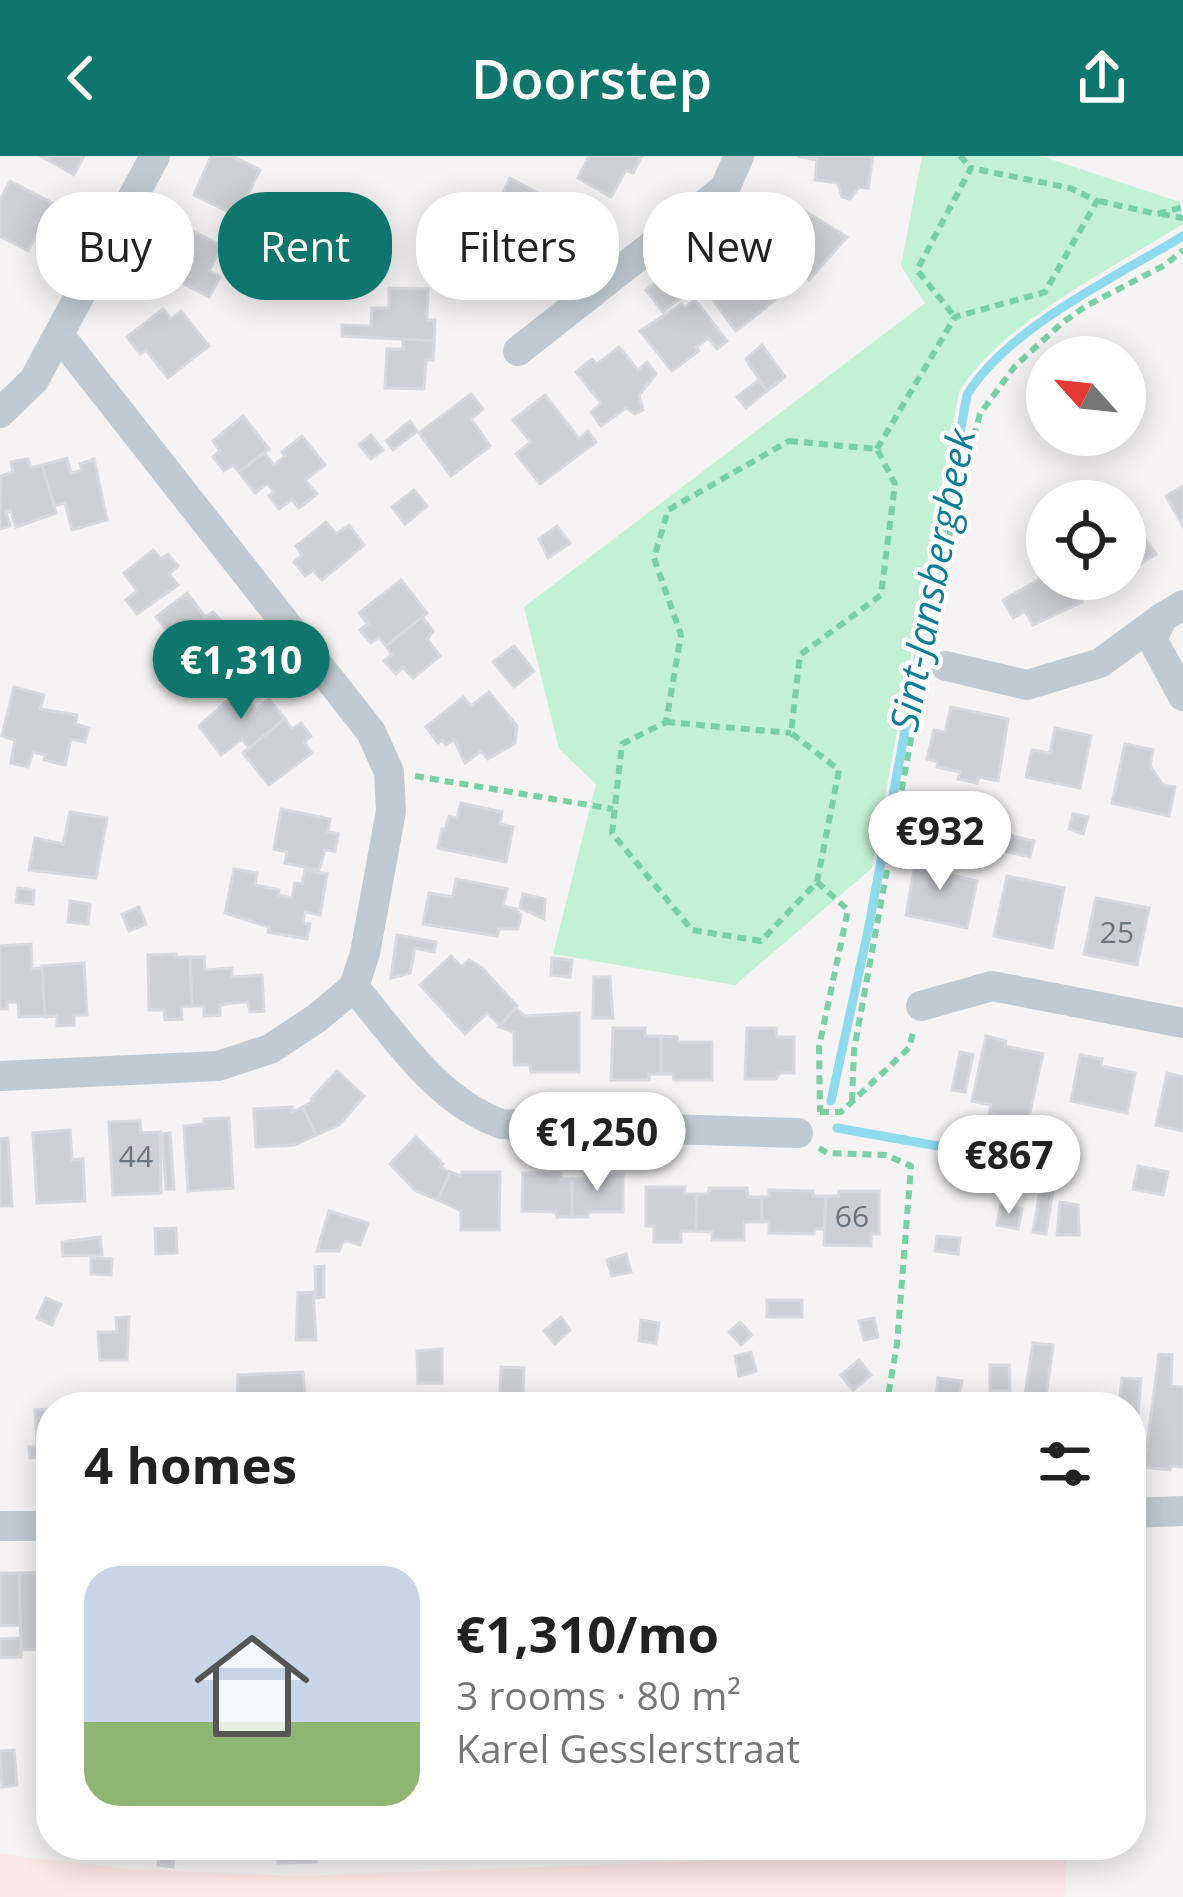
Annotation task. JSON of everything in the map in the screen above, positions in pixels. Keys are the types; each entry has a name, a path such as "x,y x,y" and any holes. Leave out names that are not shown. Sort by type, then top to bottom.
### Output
{"street":[{"path":"0,413 34,380 154,156"},
{"path":"518,351 725,188 739,156"},
{"path":"0,1076 218,1066 270,1048 317,1018 354,987 391,811 389,772 371,732 60,336"},
{"path":"946,666 1027,686 1100,663 1173,611"},
{"path":"1173,611 1152,639 1183,696"},
{"path":"921,1006 992,986 1182,1017"},
{"path":"354,987 443,1091 469,1112 501,1124 809,1123"},
{"path":"1146,1512 1183,1511"},
{"path":"0,1526 36,1526"}],"path":[{"path":"960,156 971,168 1183,218"},
{"path":"955,317 917,270 971,168"},
{"path":"877,448 955,317 1045,292 1097,201"},
{"path":"1157,214 1183,207"},
{"path":"667,722 681,635 654,558 668,511 789,441 877,448"},
{"path":"790,733 800,655 881,595 895,484 877,448"},
{"path":"667,722 790,733 838,770 818,882 761,941 692,930 612,833 622,744 667,722"},
{"path":"389,772 613,809"},
{"path":"818,882 848,910 819,1047 809,1123 827,1153 886,1155 911,1166 897,1344 889,1392"},
{"path":"809,1123 841,1112 909,1048 921,1006"}],"shaded area":[{"path":"0,1854 128,1869 298,1876 726,1860 1067,1860 1064,1897 0,1897"}],"green space":[{"path":"922,156 1041,156 1180,202 1183,224 1030,320 978,367 959,392 872,868 735,985 553,954 596,784 559,749 524,607 925,303 901,266"}],"building":[{"path":"41,156 84,156 74,175"},
{"path":"211,156 232,156 260,170 249,192 218,192 218,207 194,195"},
{"path":"589,156 642,156 633,173 626,170 614,192 602,192 578,178"},
{"path":"797,156 873,156 868,188 859,187 850,199 842,197 838,183 815,180 817,160"},
{"path":"510,178 536,192 503,192"},
{"path":"10,181 36,195 36,236 28,251 0,236 0,200"},
{"path":"815,217 847,237 815,273"},
{"path":"194,232 218,244 209,271 218,281 209,297 194,289"},
{"path":"392,288 416,289 416,300 428,300 427,320 435,320 434,341 342,336 342,325 371,326 372,308 389,308"},
{"path":"654,300 678,300 663,312"},
{"path":"695,300 727,341 717,349 708,338 672,371 640,331 681,304 685,307"},
{"path":"713,300 775,300 736,331"},
{"path":"163,309 171,319 181,311 209,346 168,378 146,350 140,354 127,337"},
{"path":"403,339 434,341 433,360 426,360 424,389 385,388 387,349 403,349"},
{"path":"762,345 785,377 767,391 746,359"},
{"path":"619,347 638,370 647,362 656,374 639,395 643,410 635,414 626,408 601,426 591,412 601,403 576,372 592,359 597,364"},
{"path":"759,380 767,391 746,408 737,397"},
{"path":"471,394 483,409 471,419 490,446 451,476 419,433"},
{"path":"545,395 579,439 588,431 596,442 540,484 516,454 531,442 513,420"},
{"path":"243,416 269,449 239,472 233,465 224,471 213,457 220,451 213,441"},
{"path":"410,421 417,431 393,450 386,441"},
{"path":"371,435 383,450 371,459 359,444"},
{"path":"302,436 325,465 305,480 317,494 299,508 292,499 279,509 269,496 274,492 267,483 255,493 239,472 264,453 274,465"},
{"path":"67,458 71,473 94,459 107,520 72,530 65,503 54,506 42,465"},
{"path":"28,459 31,468 42,465 56,513 16,527 10,510 6,512 10,526 0,529 1,476 13,472 11,462"},
{"path":"1183,486 1183,526 1166,496"},
{"path":"414,490 427,506 405,524 392,507"},
{"path":"326,522 336,534 349,525 364,545 322,580 313,570 305,576 294,562 302,555 296,546"},
{"path":"557,526 570,543 548,558 539,539"},
{"path":"1146,540 1156,554 1146,560"},
{"path":"153,550 161,559 168,554 178,566 169,574 178,585 137,614 126,600 137,591 124,573"},
{"path":"401,580 427,613 386,646 379,637 371,643 360,630 368,624 359,613"},
{"path":"1026,587 1026,600 1082,602 1033,625 1025,611 1013,618 1003,600"},
{"path":"187,593 205,617 213,612 224,624 217,630 225,641 194,664 156,617"},
{"path":"422,617 433,631 427,639 440,656 413,678 403,667 396,674 384,661 392,655 386,646"},
{"path":"514,646 534,671 514,687 493,662"},
{"path":"245,685 256,710 269,699 285,719 249,748 242,739 221,755 199,726"},
{"path":"14,687 44,695 40,709 77,715 75,724 89,728 85,742 71,739 65,765 33,752 28,767 11,763 15,740 2,736"},
{"path":"489,692 517,726 515,743 488,759 481,751 465,763 454,739 446,745 442,740 438,743 426,727 463,697 471,706"},
{"path":"951,707 1008,719 998,781 958,779 960,772 937,767 938,762 927,759 934,730 945,732"},
{"path":"285,719 292,729 301,723 311,736 304,742 312,753 269,785 243,753"},
{"path":"1055,728 1091,736 1080,788 1026,777 1032,750 1050,753"},
{"path":"1125,744 1153,750 1150,766 1163,785 1175,787 1169,816 1112,803"},
{"path":"461,803 502,812 500,824 513,827 506,862 438,848 442,829 449,816 457,818"},
{"path":"281,809 330,819 328,832 338,834 335,851 325,850 319,870 285,863 287,852 274,849"},
{"path":"70,812 107,818 96,878 29,870 35,838 63,844"},
{"path":"1073,814 1088,817 1083,834 1069,829"},
{"path":"1004,834 1034,841 1030,857 1001,850"},
{"path":"917,852 950,859 948,874 977,881 967,928 906,915"},
{"path":"234,869 257,873 255,885 292,898 305,870 327,874 320,915 305,912 303,923 310,924 307,939 268,932 269,927 225,913"},
{"path":"1007,876 1064,888 1052,948 994,936"},
{"path":"456,879 507,889 503,906 521,915 518,929 499,929 497,936 423,924 429,893 453,897"},
{"path":"18,888 34,890 33,904 16,902"},
{"path":"523,894 545,899 544,919 520,908"},
{"path":"1096,898 1149,908 1137,965 1084,954"},
{"path":"70,901 90,904 88,924 68,922"},
{"path":"139,907 146,924 129,931 122,914"},
{"path":"397,935 436,942 434,952 415,948 410,973 391,978"},
{"path":"31,944 32,969 42,968 45,1016 19,1017 18,1002 7,1002 7,1009 0,1009 0,946"},
{"path":"148,955 190,957 192,1006 181,1007 182,1019 165,1020 164,1010 149,1010"},
{"path":"451,956 462,967 469,960 482,968 517,1006 500,1025 487,1013 465,1034 420,985"},
{"path":"190,957 204,957 205,970 232,968 232,977 262,975 264,1011 250,1012 248,1002 233,1003 220,1005 220,1015 204,1016 204,1006 192,1006"},
{"path":"552,958 572,960 570,977 551,975"},
{"path":"84,963 87,1015 74,1015 74,1025 57,1026 57,1016 45,1017 42,966"},
{"path":"594,977 610,977 613,1018 593,1018"},
{"path":"516,1008 525,1016 579,1013 579,1072 531,1072 530,1065 514,1065 514,1032 499,1027"},
{"path":"613,1028 645,1028 645,1036 661,1036 661,1074 649,1074 649,1080 611,1080"},
{"path":"747,1028 776,1028 777,1037 794,1037 794,1073 780,1073 776,1079 745,1079"},
{"path":"661,1036 677,1037 678,1042 712,1042 712,1080 674,1080 673,1074 661,1074"},
{"path":"986,1036 1006,1041 1005,1046 1043,1054 1028,1121 989,1114 991,1105 972,1101"},
{"path":"960,1052 973,1055 965,1092 952,1090"},
{"path":"1080,1055 1102,1059 1101,1066 1135,1073 1127,1113 1071,1101"},
{"path":"337,1071 364,1096 339,1125 316,1135 303,1107"},
{"path":"1167,1073 1183,1077 1183,1131 1156,1125"},
{"path":"292,1107 292,1112 303,1107 316,1135 294,1145 256,1147 254,1109"},
{"path":"229,1118 233,1188 188,1191 184,1126"},
{"path":"140,1121 141,1133 160,1132 161,1193 113,1195 109,1122"},
{"path":"70,1130 72,1160 83,1159 85,1201 37,1203 33,1133"},
{"path":"170,1133 174,1189 166,1189 162,1134"},
{"path":"416,1137 443,1164 440,1167 450,1172 438,1200 416,1191 390,1164"},
{"path":"8,1138 12,1206 0,1206 0,1139"},
{"path":"1138,1166 1168,1172 1163,1195 1133,1189"},
{"path":"450,1172 461,1176 462,1172 500,1172 499,1230 461,1230 461,1211 438,1200"},
{"path":"523,1173 561,1173 561,1179 572,1179 572,1217 522,1211"},
{"path":"585,1174 623,1174 623,1212 572,1217 572,1179 585,1179"},
{"path":"1042,1179 1054,1182 1046,1234 1033,1232"},
{"path":"646,1187 685,1187 684,1194 697,1194 696,1231 681,1231 681,1242 654,1242 654,1226 646,1226"},
{"path":"709,1188 747,1188 748,1197 762,1197 762,1222 744,1222 744,1240 712,1240 712,1232 696,1231 697,1194 708,1194"},
{"path":"769,1190 813,1191 813,1196 826,1196 824,1229 815,1229 814,1234 769,1233 769,1222 762,1222 762,1197 769,1197"},
{"path":"839,1191 879,1191 879,1234 871,1234 871,1246 824,1245 826,1196 838,1196"},
{"path":"1060,1202 1078,1205 1079,1235 1057,1235"},
{"path":"1001,1205 1022,1209 1018,1229 997,1225"},
{"path":"329,1211 368,1223 360,1245 347,1241 339,1251 317,1251"},
{"path":"176,1228 177,1253 156,1254 155,1229"},
{"path":"937,1236 960,1238 958,1254 935,1251"},
{"path":"100,1237 102,1255 63,1256 62,1242"},
{"path":"626,1254 631,1272 612,1276 607,1260"},
{"path":"91,1258 112,1259 111,1275 91,1274"},
{"path":"324,1266 324,1297 316,1298 315,1267"},
{"path":"313,1292 316,1340 296,1340 298,1293"},
{"path":"46,1298 61,1304 52,1325 37,1318"},
{"path":"767,1300 802,1300 802,1317 767,1317"},
{"path":"129,1317 127,1360 100,1360 98,1332 117,1332 116,1318"},
{"path":"561,1317 570,1330 555,1344 544,1331"},
{"path":"874,1318 878,1337 864,1340 859,1321"},
{"path":"641,1320 659,1323 656,1343 639,1341"},
{"path":"740,1322 752,1335 741,1345 729,1332"},
{"path":"1033,1343 1053,1345 1047,1392 1025,1392"},
{"path":"442,1349 442,1383 418,1383 417,1351"},
{"path":"751,1352 756,1371 739,1376 735,1356"},
{"path":"1159,1354 1172,1355 1171,1386 1183,1387 1183,1467 1146,1467"},
{"path":"859,1360 871,1375 853,1390 841,1375"},
{"path":"990,1365 1009,1365 1010,1391 990,1391"},
{"path":"501,1367 524,1368 523,1392 500,1392"},
{"path":"303,1372 305,1392 237,1392 238,1375"},
{"path":"938,1378 962,1381 960,1392 937,1392"},
{"path":"1122,1378 1141,1379 1140,1392 1121,1392"},
{"path":"36,1572 36,1650 21,1650 19,1573"},
{"path":"0,1573 19,1573 20,1625 0,1626"},
{"path":"21,1638 21,1657 0,1658 0,1639"},
{"path":"14,1750 17,1785 2,1787 0,1751"},
{"path":"278,1860 316,1860 316,1862"}],"waterway":[{"name":"Sint-Jansbergbeek","path":"831,1101 868,931 967,395 985,371 1035,326 1183,236"},
{"name":"Sint-Jansbergbeek","path":"837,1128 938,1146"}]}
